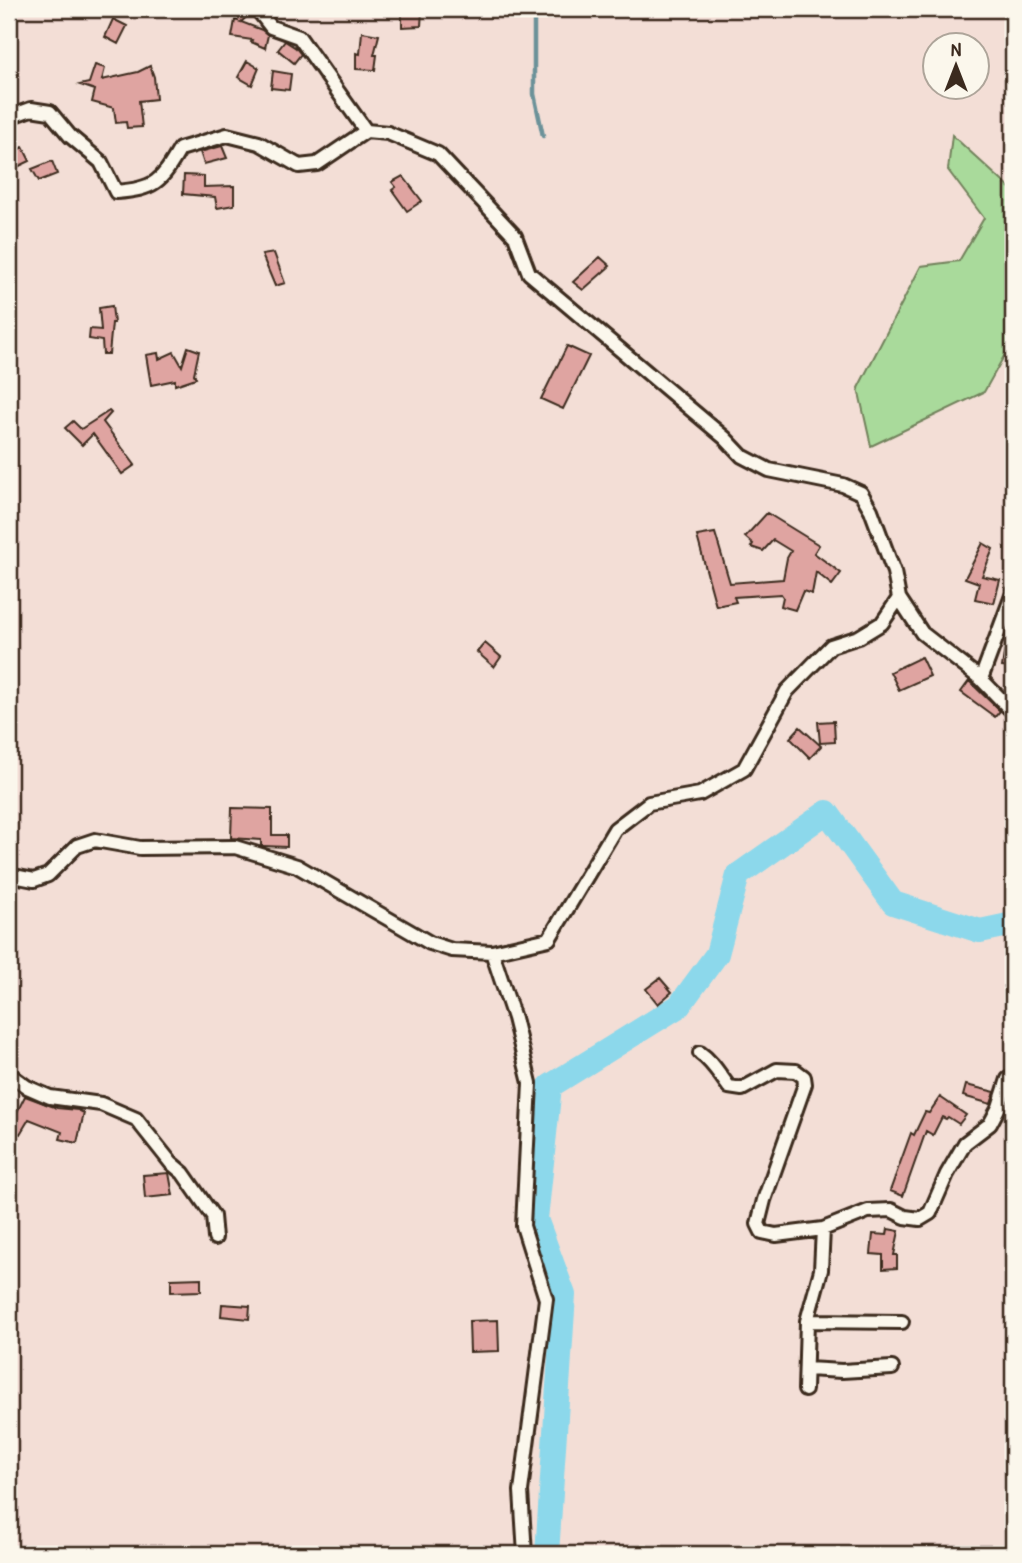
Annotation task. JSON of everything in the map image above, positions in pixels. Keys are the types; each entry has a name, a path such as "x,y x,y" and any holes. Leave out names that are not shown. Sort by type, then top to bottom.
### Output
{"street":[{"path":"257,9 271,27 299,37 366,131"},
{"path":"9,117 31,109 50,112 70,136 101,162 116,192 142,190 165,175 180,149 227,135 259,143 299,166 317,163 366,131 388,133 438,154 516,236 529,273 725,438 742,456 769,470 843,485 861,493 871,510 894,572 899,598 922,633 981,679 1013,712"},
{"path":"981,679 1013,593"},
{"path":"9,875 34,880 48,875 77,846 94,840 140,848 235,847 297,866 430,943 452,950 492,952 549,939 615,830 649,803 700,794 744,769 787,691 831,646 859,637 882,623 899,598"},
{"path":"492,952 514,1018 530,1083 523,1226 546,1299 521,1490 525,1554"},
{"path":"700,1053 712,1061 729,1087 742,1088 778,1070 796,1071 804,1077 805,1084 758,1224 761,1232 776,1235 823,1229 868,1211 891,1210 905,1217 920,1219 930,1213 947,1174 965,1143 990,1124 1008,1079 1013,1077"},
{"path":"9,1074 27,1087 50,1097 101,1104 136,1119 171,1163 183,1173 213,1216 215,1238"},
{"path":"805,1390 807,1321 821,1270 823,1229"},
{"path":"807,1321 902,1322"},
{"path":"807,1369 842,1371 892,1367"}],"green space":[{"path":"952,135 1013,191 1013,340 984,392 871,446 858,388 921,266 959,261 984,218 948,170"}],"building":[{"path":"227,9 248,9 250,14 241,22 268,35 265,48 251,42 252,40 232,37 235,20 238,21"},
{"path":"402,11 422,11 421,26 402,27"},
{"path":"113,19 127,26 118,44 105,37"},
{"path":"362,32 379,35 374,55 377,55 375,70 356,69 356,53 360,54"},
{"path":"285,41 301,54 294,63 278,50"},
{"path":"247,61 259,68 252,85 238,77"},
{"path":"95,65 105,68 102,80 138,72 150,66 156,99 139,101 142,127 127,128 126,122 116,123 114,108 92,102 95,90 80,85 89,83"},
{"path":"273,71 291,74 289,90 271,88"},
{"path":"222,146 227,158 204,164 200,152"},
{"path":"23,147 30,161 9,171 9,154"},
{"path":"52,161 57,174 39,181 32,169"},
{"path":"184,175 204,176 204,187 234,186 234,205 217,208 215,197 183,194"},
{"path":"403,176 422,201 407,211 392,190 396,187 392,182"},
{"path":"274,253 285,283 275,286 262,255"},
{"path":"600,257 610,266 583,290 573,282"},
{"path":"112,306 114,323 109,354 103,354 102,341 89,339 90,329 101,330 99,308"},
{"path":"567,346 589,356 563,409 541,399"},
{"path":"188,347 199,351 194,374 196,378 175,385 175,380 151,385 146,355 158,353 159,359 174,352 182,366"},
{"path":"109,411 111,413 103,422 135,465 122,474 93,434 82,445 65,428 73,421 81,429"},
{"path":"767,513 819,545 814,553 841,573 832,585 816,572 812,594 803,591 795,610 781,606 781,594 734,597 736,602 716,606 697,536 715,533 730,583 783,579 791,551 773,540 763,551 751,547 753,544 745,537"},
{"path":"983,543 993,549 982,576 1000,580 994,603 975,599 979,583 965,578"},
{"path":"1007,634 1013,634 1013,668 1002,667"},
{"path":"485,643 501,657 494,667 477,652"},
{"path":"921,657 930,676 899,690 890,672"},
{"path":"969,681 1000,711 995,717 961,692"},
{"path":"834,721 835,742 820,743 818,722"},
{"path":"800,727 821,746 810,758 790,738"},
{"path":"232,808 272,809 272,835 287,835 287,847 261,846 261,840 231,838"},
{"path":"660,978 672,992 658,1004 646,989"},
{"path":"966,1085 995,1092 991,1104 963,1096"},
{"path":"25,1096 57,1108 84,1113 77,1143 60,1139 62,1132 29,1119 20,1134 9,1128"},
{"path":"940,1097 966,1115 959,1124 948,1117 942,1117 933,1135 926,1131 903,1196 890,1191 911,1133 914,1135 925,1112 929,1113"},
{"path":"169,1173 173,1195 145,1198 143,1175"},
{"path":"888,1229 899,1231 894,1255 897,1255 897,1268 883,1269 883,1255 871,1254 873,1234 887,1235"},
{"path":"201,1278 201,1291 171,1292 171,1279"},
{"path":"222,1304 250,1306 249,1319 221,1316"},
{"path":"498,1320 499,1351 470,1352 469,1321"}],"waterway":[{"path":"534,9 534,94 543,136"},
{"path":"547,1554 564,1295 536,1219 550,1086 679,1006 717,954 738,875 827,812 893,903 980,931 1013,924"}]}
